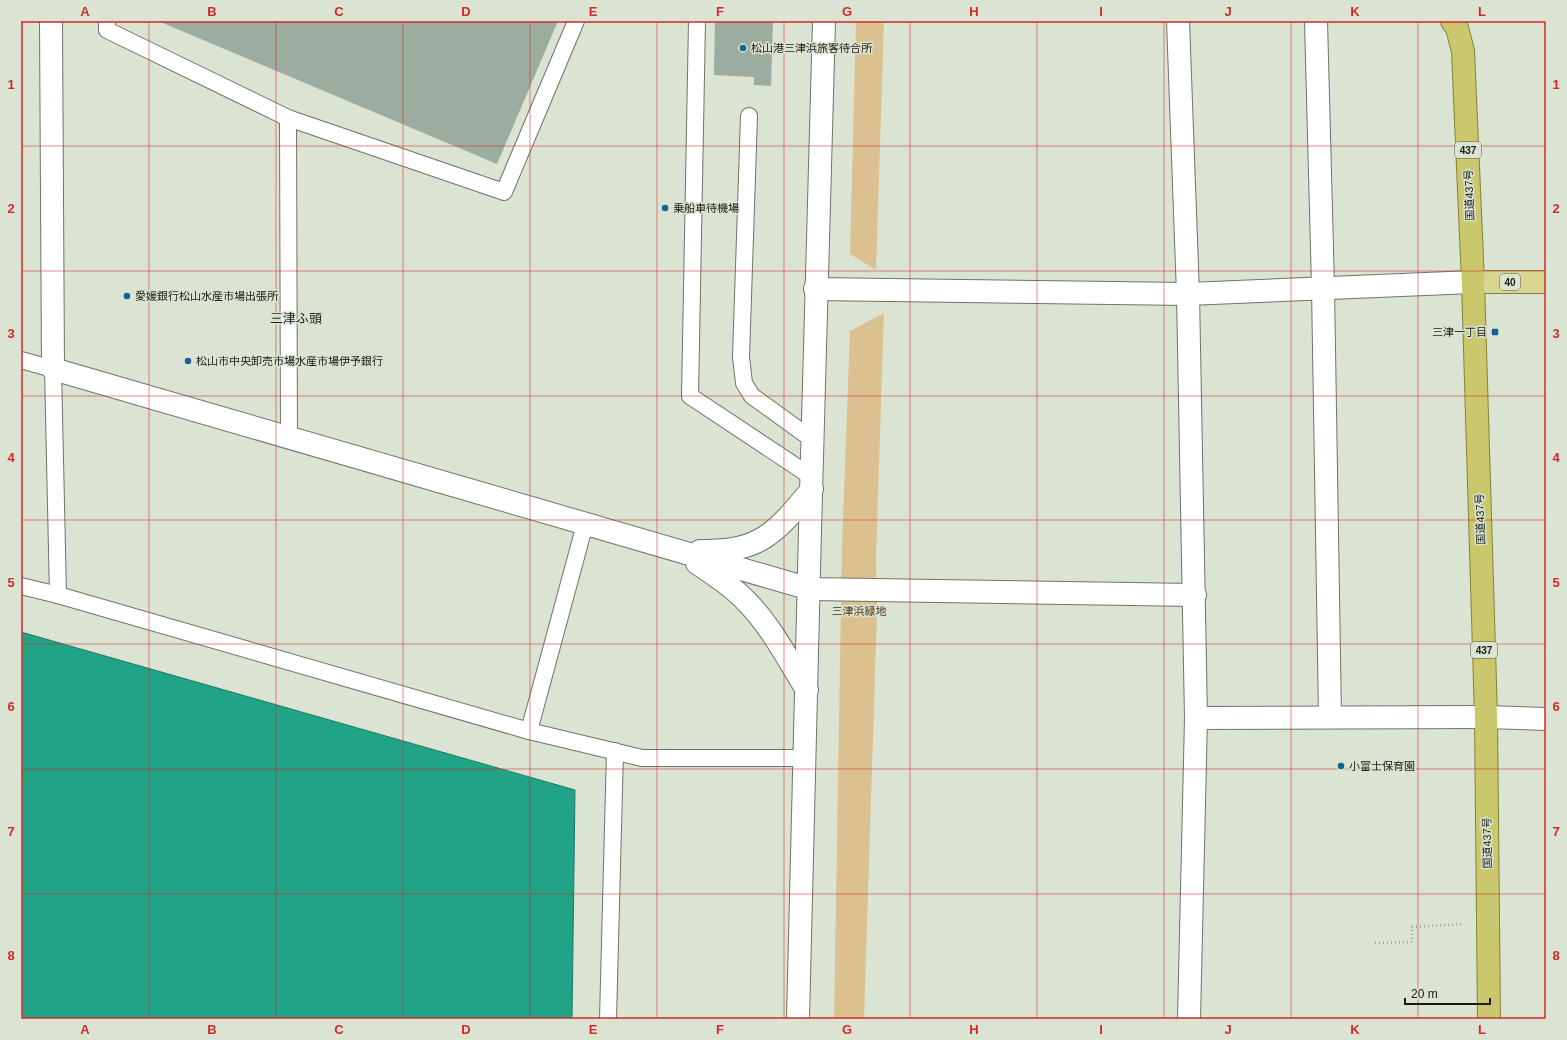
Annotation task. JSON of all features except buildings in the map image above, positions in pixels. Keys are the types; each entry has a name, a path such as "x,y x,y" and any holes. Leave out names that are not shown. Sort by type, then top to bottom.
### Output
{"highway":[{"name":"国道437号","path":"1452,21 1456,28 1463,51 1473,282 1486,717 1489,1019"}],"main road":[{"name":"40","path":"1473,282 1546,282"}],"street":[{"path":"51,21 53,369 810,589 1194,595"},
{"path":"798,1019 810,589 815,289 824,21"},
{"path":"1178,21 1188,294 1196,718 1189,1019"},
{"path":"1316,21 1323,287 1330,718"},
{"path":"815,289 1188,294 1323,287 1473,282"},
{"path":"679,551 721,551 745,547 762,539 784,523 812,483"},
{"path":"679,551 720,578 748,603 781,647 807,690"},
{"path":"1196,718 1486,717 1546,719"}],"lane":[{"path":"107,21 107,30 288,118 504,192 576,21"},
{"path":"697,21 690,396 812,483"},
{"path":"749,116 741,357 744,383 752,396 813,440"},
{"path":"288,118 289,438"},
{"path":"21,360 53,369 58,595"},
{"path":"529,731 585,524"},
{"path":"21,586 58,595 529,731 642,758 805,758"},
{"path":"608,1019 615,751"}],"path":[{"path":"1375,943 1412,942 1412,927 1488,923"}],"green space":[{"path":"856,21 884,21 876,270 850,254"},
{"name":"三津浜緑地","path":"884,313 876,556 877,612 864,1019 834,1019 842,545 850,331"}],"shaded area":[{"path":"21,632 575,790 572,1019 21,1019"}],"place":[{"name":"松山港三津浜旅客待合所","path":"743,48"},
{"name":"乗船車待機場","path":"665,208"},
{"name":"愛媛銀行松山水産市場出張所","path":"127,296"},
{"name":"三津一丁目","path":"1495,332"},
{"name":"松山市中央卸売市場水産市場伊予銀行","path":"188,361"},
{"name":"小富士保育園","path":"1341,766"}],"district":[{"name":"三津ふ頭","path":"296,318"}]}
